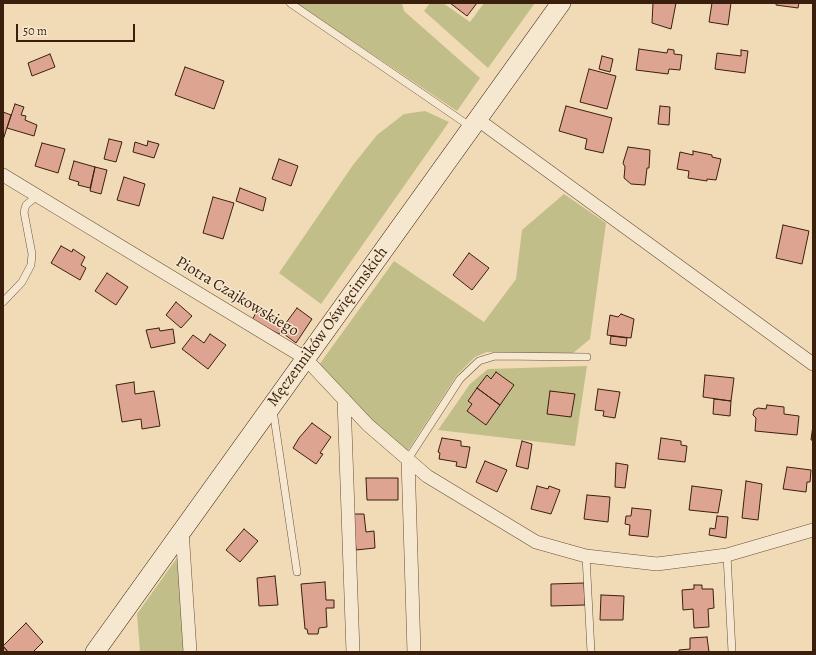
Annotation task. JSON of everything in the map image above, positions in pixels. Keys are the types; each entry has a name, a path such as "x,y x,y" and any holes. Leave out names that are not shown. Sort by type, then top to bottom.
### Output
{"main road":[{"name":"Męczenników Oświęcimskich","path":"95,652 561,3"}],"street":[{"path":"474,124 813,364"},
{"name":"Piotra Czajkowskiego","path":"3,175 305,358 368,425 427,476 536,542 586,556 657,564 727,555 813,530"},
{"path":"344,399 352,652"},
{"path":"408,460 414,652"},
{"path":"182,530 190,652"}],"lane":[{"path":"290,3 474,124"},
{"path":"3,302 22,282 31,265 32,254 24,212 26,205 37,196"},
{"path":"408,460 460,379 479,361 495,356 587,357"},
{"path":"272,405 296,572"},
{"path":"727,555 732,652"},
{"path":"586,556 591,652"}],"shaded area":[{"path":"296,3 402,3 404,11 480,78 457,111"},
{"path":"430,3 443,3 470,22 484,3 535,3 488,68 424,11"},
{"path":"425,111 449,122 321,304 279,273 353,165 377,135 404,114"},
{"path":"564,194 606,223 590,339 572,354 487,352 475,357 457,375 407,452 372,422 319,365 394,261 484,322 516,279 522,230"},
{"path":"587,366 575,446 438,430 470,384 488,369"},
{"path":"179,555 186,652 140,652 137,614"}],"building":[{"path":"450,3 477,3 467,16"},
{"path":"653,3 676,3 671,29 652,23"},
{"path":"712,3 731,3 728,25 709,22"},
{"path":"776,3 799,3 798,8 776,5"},
{"path":"639,49 667,53 668,49 674,50 674,54 682,55 680,70 669,69 668,74 636,70"},
{"path":"741,50 748,51 745,73 715,69 717,53 741,56"},
{"path":"50,54 55,67 32,76 28,63"},
{"path":"602,56 613,59 610,72 599,69"},
{"path":"185,67 224,81 214,109 175,95"},
{"path":"589,69 616,76 607,109 580,102"},
{"path":"15,104 24,107 21,115 26,116 25,120 37,125 34,136 7,128"},
{"path":"566,106 612,118 603,153 585,149 587,139 559,131"},
{"path":"660,106 670,107 669,125 658,124"},
{"path":"3,112 11,115 3,140"},
{"path":"109,139 122,142 116,162 104,159"},
{"path":"148,141 159,144 154,158 133,152 135,142 147,146"},
{"path":"42,143 65,149 58,173 35,166"},
{"path":"628,147 650,150 649,168 647,168 645,185 631,184 624,178 625,167 623,163"},
{"path":"693,151 712,155 712,157 721,159 716,180 707,179 707,181 688,178 689,171 677,169 680,152 693,155"},
{"path":"279,159 298,166 291,186 272,179"},
{"path":"74,161 95,167 90,188 78,185 79,182 69,179"},
{"path":"95,167 107,170 101,194 90,191"},
{"path":"124,177 145,184 139,206 117,200"},
{"path":"240,188 266,198 263,211 236,201"},
{"path":"213,197 234,203 223,239 203,233"},
{"path":"783,225 809,231 802,264 776,258"},
{"path":"61,246 72,252 73,249 85,257 81,265 86,268 80,280 51,263"},
{"path":"469,253 489,268 472,290 453,275"},
{"path":"107,273 128,287 116,305 95,291"},
{"path":"176,302 192,316 181,328 166,315"},
{"path":"297,308 312,319 296,343 280,331"},
{"path":"257,311 284,326 279,334 252,320"},
{"path":"621,314 634,319 631,338 607,335 610,315 618,317"},
{"path":"159,328 160,331 173,329 175,343 151,348 146,330"},
{"path":"210,334 226,345 208,369 182,349 193,335 204,343"},
{"path":"611,336 627,338 626,346 610,344"},
{"path":"496,372 514,385 500,405 477,388 487,375 491,379"},
{"path":"705,375 734,378 731,401 703,397"},
{"path":"134,382 135,394 154,391 160,426 142,429 141,419 122,422 116,385"},
{"path":"477,388 500,405 486,425 467,411 472,404 468,401"},
{"path":"598,389 620,392 615,418 603,416 604,411 595,410"},
{"path":"550,391 575,394 571,417 547,414"},
{"path":"714,399 731,401 730,416 713,414"},
{"path":"767,405 784,407 784,414 799,416 797,435 755,431 756,418 753,415 754,410 758,408 766,409"},
{"path":"312,423 331,437 320,453 323,454 316,464 293,448 299,438"},
{"path":"813,425 813,440 811,440"},
{"path":"442,438 461,441 461,446 470,447 466,468 456,466 457,462 439,459 440,453 438,452"},
{"path":"661,438 681,441 681,445 687,446 685,462 658,459"},
{"path":"522,441 532,444 528,469 516,466"},
{"path":"485,461 507,470 497,492 476,482"},
{"path":"616,463 628,465 625,488 615,487"},
{"path":"787,467 811,470 810,482 807,482 806,492 783,489"},
{"path":"366,478 398,478 398,500 367,500"},
{"path":"746,481 762,484 758,520 742,518"},
{"path":"537,486 548,489 549,486 560,490 551,514 531,509"},
{"path":"692,486 722,490 718,513 689,510"},
{"path":"587,495 610,497 608,522 584,519"},
{"path":"632,508 651,510 648,537 629,535 630,525 625,524 626,516 631,516"},
{"path":"353,514 364,514 366,532 374,531 375,548 356,550"},
{"path":"717,516 728,517 726,538 709,535 710,528 715,529"},
{"path":"244,529 258,541 240,562 226,550"},
{"path":"275,576 278,605 259,606 257,578"},
{"path":"325,582 326,600 334,600 334,608 326,608 327,627 319,628 318,634 308,634 307,629 305,629 301,584"},
{"path":"584,583 585,605 551,606 551,584"},
{"path":"694,585 702,585 702,589 713,589 714,608 708,609 709,627 694,628 693,609 683,610 682,590 694,589"},
{"path":"601,595 624,596 623,620 600,620"},
{"path":"26,623 43,642 33,652 8,652 3,646"},
{"path":"707,637 709,652 679,652 679,650 690,649 690,638"},
{"path":"3,646 8,652 3,652"}]}
